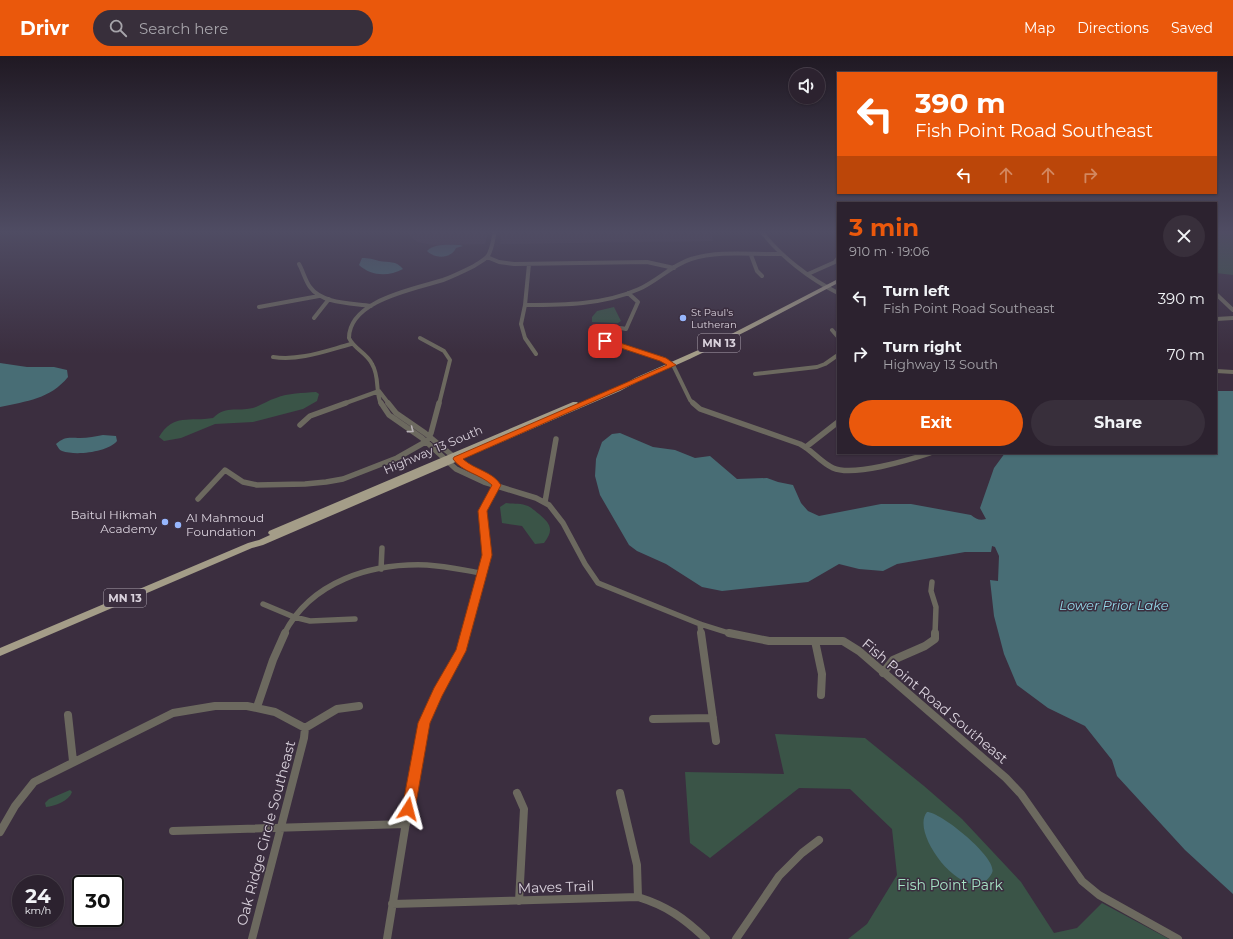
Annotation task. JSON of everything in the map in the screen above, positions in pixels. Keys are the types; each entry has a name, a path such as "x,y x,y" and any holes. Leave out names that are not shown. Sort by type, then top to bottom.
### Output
{"main road":[{"name":"Highway 13 South","path":"0,652 251,545 260,543 446,460 612,393 627,384 672,365 782,311 837,282"}],"street":[{"path":"303,272 310,287 319,296"},
{"path":"273,357 282,360 296,358 351,344 349,335 351,326 372,306 394,295 457,276 465,272"},
{"path":"528,272 522,330 525,338 536,354"},
{"path":"525,305 579,304 604,300 628,293 653,282 668,272"},
{"path":"758,272 762,276"},
{"path":"812,272 808,274 818,283 837,294"},
{"path":"628,293 638,302 626,329 615,327 607,328 602,332 602,336 605,341 663,359 672,365 679,375 690,400 700,408 806,447 826,464 837,470 893,463 917,458 927,454"},
{"path":"1217,295 1233,310"},
{"path":"258,307 319,296 372,306"},
{"path":"314,318 329,299"},
{"path":"1217,319 1233,318"},
{"path":"832,330 837,336"},
{"path":"198,500 216,478 226,470 248,484 316,484 334,481 371,469 418,447 428,439 450,360 444,352 420,338"},
{"name":"Fish Point Road Southeast","path":"351,344 368,358 372,364 379,391 378,397 382,407 455,457 465,466 490,478 496,485"},
{"path":"755,374 817,367 825,364 837,356"},
{"path":"1217,371 1233,372"},
{"path":"300,425 310,416 379,391"},
{"path":"806,447 837,423"},
{"name":"Fish Point Road Southeast","path":"428,439 446,460 474,478 545,502 560,518 589,574 598,583 700,624 733,634 769,641 843,642 859,651 883,673 935,715 1006,778 1021,794 1082,882 1099,895 1178,939"},
{"path":"545,502 556,439"},
{"path":"387,939 424,723 438,692 461,651 487,555 482,511 496,485"},
{"path":"381,569 382,548"},
{"path":"257,707 280,641 294,617 316,594 330,586 359,574 404,566 426,565 450,567 481,573"},
{"path":"883,673 893,660 925,646 935,638 936,606 931,591 932,582"},
{"path":"263,604 294,617 310,621 355,619"},
{"path":"700,624 716,741"},
{"path":"815,641 823,675 824,685 821,695"},
{"path":"305,728 338,709 359,706"},
{"name":"Oak Ridge Circle Southeast","path":"0,832 14,805 34,782 173,713 202,707 257,707 295,721 305,728 304,738 252,939"},
{"path":"68,715 73,762"},
{"path":"653,719 713,718"},
{"path":"517,793 524,809 519,901"},
{"path":"620,793 637,865 638,897"},
{"path":"172,831 406,824"},
{"path":"736,939 779,876 802,853 819,840"},
{"name":"Maves Trail","path":"392,904 638,897 659,903 684,917 706,939"}],"green space":[{"path":"1217,272 1233,272 1233,275 1217,273"},
{"path":"614,307 621,321 618,323 592,322 592,317 597,311"},
{"path":"316,392 319,394 317,401 303,409 253,422 215,424 181,438 164,441 159,437 164,429 176,421 213,418 223,411 250,409 285,395"},
{"path":"506,503 528,506 546,521 550,527 550,531 544,543 535,544 522,526 502,523 500,507"},
{"name":"Fish Point Park","path":"775,734 865,738 962,819 1021,882 1054,933 1077,928 1102,903 1169,939 848,939 867,924 897,875 892,829 850,789 799,788 710,858 690,843 685,772 784,774"},
{"path":"70,790 72,792 68,798 53,806 46,807 45,803 49,799"}],"water":[{"path":"372,272 396,272 386,274"},
{"path":"0,363 27,367 54,367 67,370 68,377 46,395 29,401 0,407"},
{"name":"Lower Prior Lake","path":"1217,391 1233,391 1233,894 1185,850 1117,776 1112,760 1085,726 1048,708 1017,685 1004,654 994,616 990,580 998,581 999,556 995,547 992,546 991,552 965,552 897,564 883,571 859,569 839,564 808,582 722,591 702,587 666,564 637,551 629,545 600,495 595,476 596,459 602,442 612,434 620,433 653,447 675,450 695,458 710,456 737,479 767,478 793,485 801,503 808,511 819,516 881,504 911,504 971,515 975,518 984,520 986,519 980,508 994,468 1004,454 1217,454"},
{"path":"103,435 116,436 117,441 107,448 83,453 62,451 56,444 68,438 86,438"},
{"path":"927,812 934,814 956,828 987,858 992,866 992,873 982,883 970,883 957,877 944,866 934,852 926,836 923,823"}],"place":[{"name":"St Paul's Lutheran","path":"683,318"},
{"name":"Baitul Hikmah Academy","path":"165,522"},
{"name":"Al Mahmoud Foundation","path":"178,525"}],"route":[{"path":"408,809 424,723 438,692 461,651 487,555 487,544 482,511 496,485 490,478 475,472 457,459 618,390 627,384 672,365 663,359 605,341"}]}
